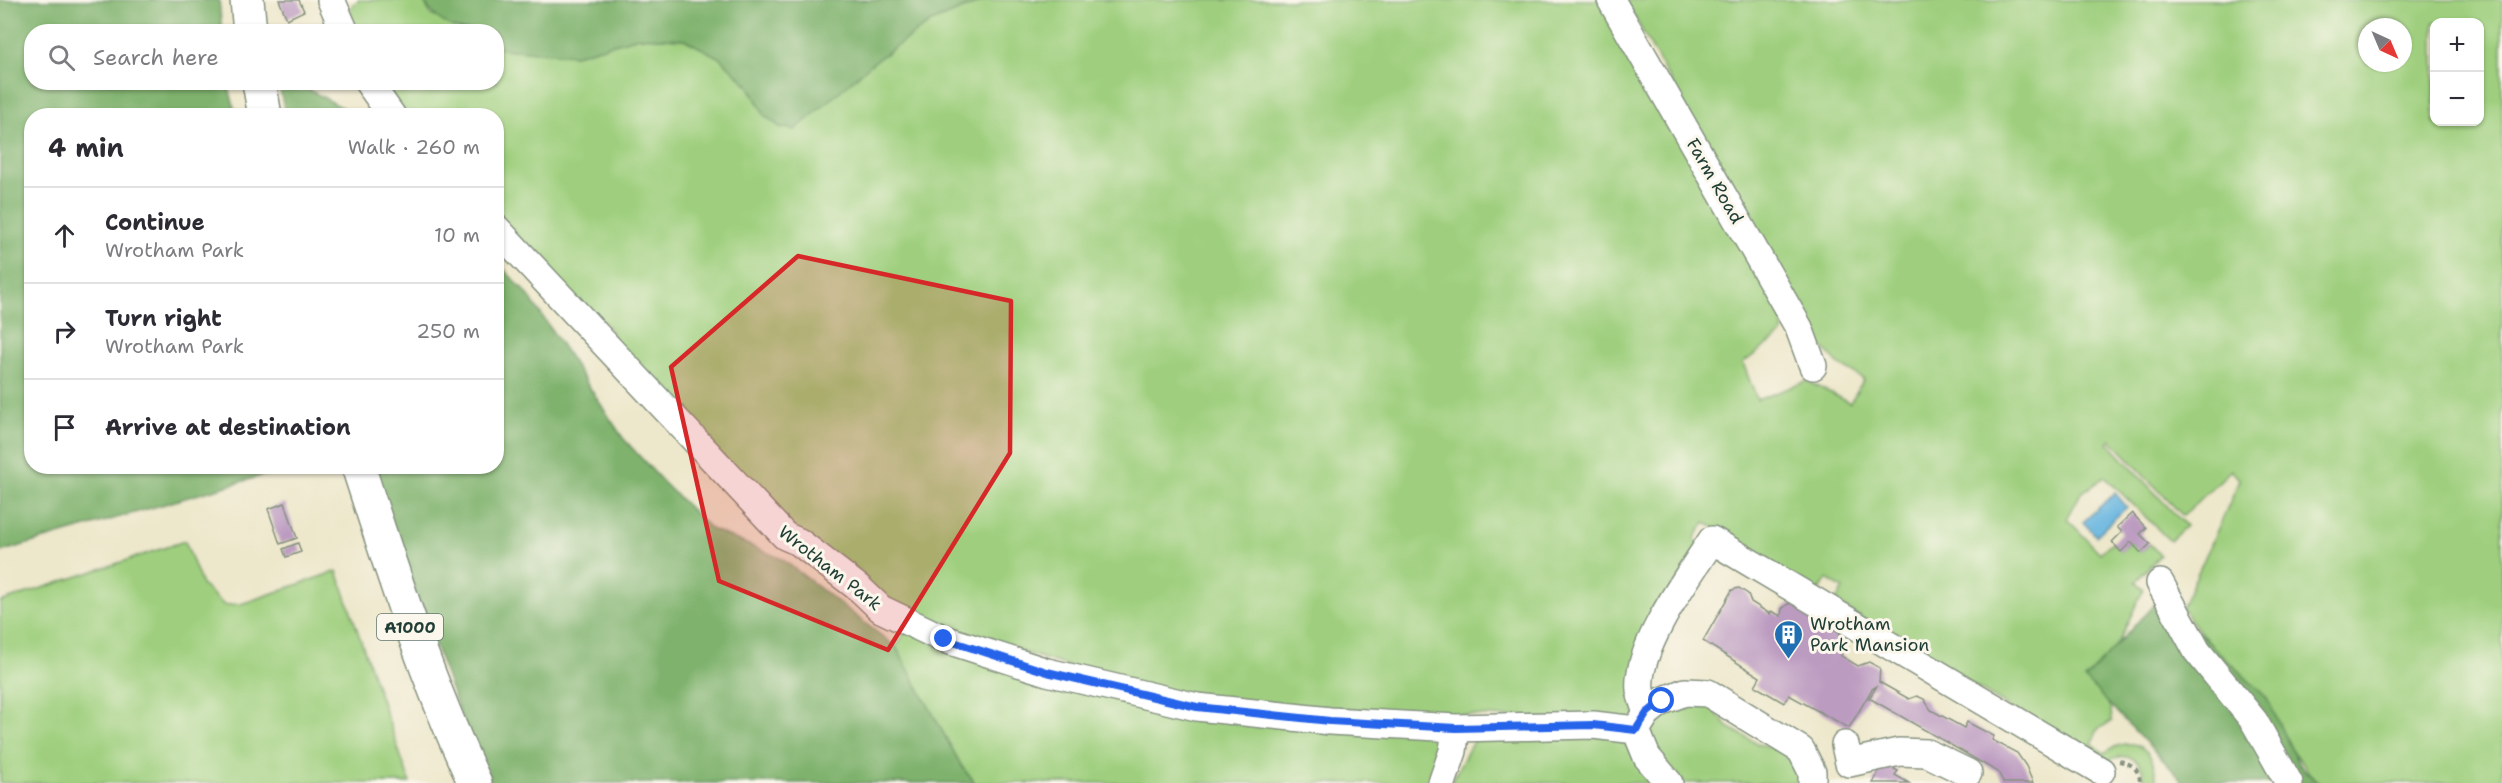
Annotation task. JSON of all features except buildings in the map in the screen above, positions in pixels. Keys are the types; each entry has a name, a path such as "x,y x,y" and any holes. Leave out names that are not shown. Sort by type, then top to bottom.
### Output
{"main road":[{"path":"247,0 249,24"},
{"path":"260,90 264,108"},
{"name":"A1000","path":"361,474 412,633 456,743 475,783"}],"lane":[{"name":"Farm Road","path":"1611,0 1799,328 1813,366"},
{"path":"374,90 386,108"},
{"name":"Wrotham Park","path":"504,237 785,536 799,542 860,589 881,609 944,639 1047,672 1197,707 1330,721 1456,728 1642,722"},
{"path":"1669,783 1647,757 1640,690 1644,656 1678,592 1712,540 2101,771"},
{"path":"2160,583 2197,651 2254,721 2289,783"},
{"path":"1642,722 1662,701 1685,692 1708,693 1801,750 1812,772 1812,781 1851,764 1899,752 1927,753 1968,773"},
{"path":"1442,783 1454,751 1456,728"}],"highlighted area":[{"path":"798,256 1011,301 1010,453 888,650 719,581 671,367"}],"green space":[{"path":"0,0 219,0 221,24 24,24 24,90 230,90 234,108 24,108 24,474 268,474 0,552"},
{"path":"359,0 423,0 431,15 450,24 350,24 350,10"},
{"path":"423,0 985,0 931,22 875,61 795,130 780,127 765,116 748,85 720,58 684,39 639,37 575,55 504,49 504,24 447,24 437,18"},
{"path":"985,0 1603,0 1783,320 1782,334 1743,363 1757,400 1807,381 1850,403 1864,379 1838,364 1814,337 1625,0 2502,0 2502,783 2317,783 2182,608 2240,480 2231,470 2183,516 2111,440 2108,443 2186,526 2170,541 2105,477 2081,493 2067,519 2100,553 2112,542 2121,551 2131,542 2141,552 2150,544 2160,555 2135,582 2143,590 2120,639 2099,669 2096,680 2111,710 2112,721 2098,729 2092,743 2104,753 2125,744 2141,747 2152,761 2156,783 2144,783 2141,766 2131,758 2117,757 2102,763 1835,602 1843,589 1827,579 1818,592 1705,522 1694,539 1703,545 1633,718 1620,722 1373,711 1155,693 913,618 795,531 615,345 612,333 606,324 585,312 504,227 504,108 398,108 388,90 504,90 504,48 575,55 639,37 684,39 720,58 748,85 765,116 875,61 931,22"},
{"path":"280,90 310,90 343,108 284,108"},
{"path":"504,269 529,296 623,438 664,483 711,529 782,559 896,647 962,767 975,783 491,783 469,738 373,474 504,474"},
{"path":"185,541 202,585 224,605 241,604 337,571 410,783 0,783 0,602"},
{"path":"2161,597 2267,698 2299,765 2318,783 2185,783 2085,679"},
{"path":"908,628 983,661 1431,734 1437,740 1443,757 1439,783 975,783 962,767 896,647"},
{"path":"1671,704 1708,704 1728,727 1758,744 1800,754 1806,783 1681,783 1651,752 1651,728"},
{"path":"1480,735 1615,736 1638,755 1660,783 1451,783 1471,745"}],"water":[{"path":"2115,493 2127,507 2096,536 2083,522"}],"place":[{"name":"Wrotham Park Mansion","path":"1789,660"}],"route":[{"path":"944,639 1047,672 1197,707 1330,721 1456,728 1505,725 1593,725 1636,730 1647,713 1662,701"}]}
